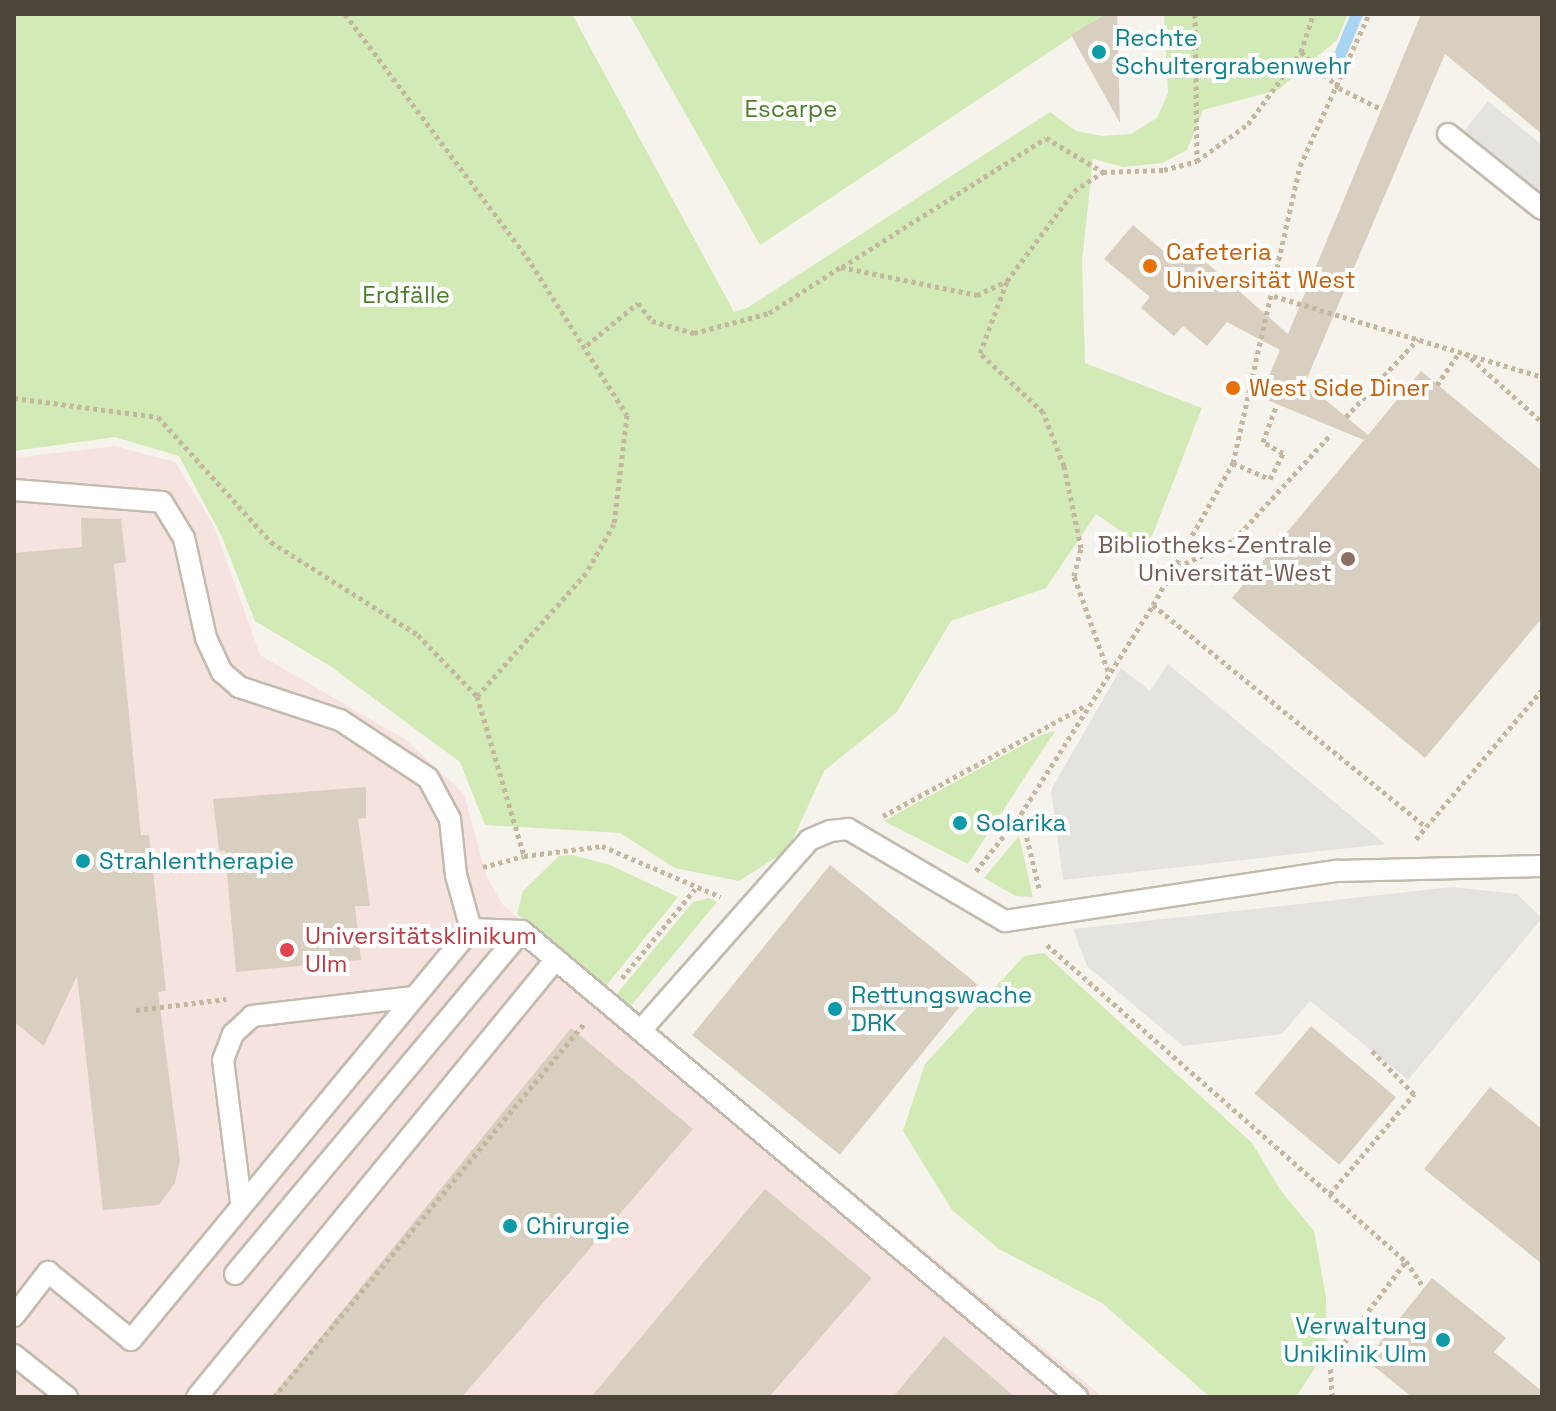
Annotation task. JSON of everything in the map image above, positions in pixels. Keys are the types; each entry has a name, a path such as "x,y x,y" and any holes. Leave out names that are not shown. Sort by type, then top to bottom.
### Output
{"lane":[{"path":"1448,134 1542,209"},
{"path":"14,490 162,502 184,538 206,638 222,672 239,687 340,720 428,778 450,819 456,875 471,929"},
{"path":"642,1029 809,840 830,831 854,832 1005,921 1395,866 1542,866"},
{"path":"471,929 522,931 1077,1397"},
{"path":"14,1316 48,1272 131,1340 241,1202 471,929"},
{"path":"235,1274 522,931"},
{"path":"197,1397 556,959"},
{"path":"241,1202 223,1060 233,1034 252,1016 414,997"},
{"path":"14,1355 67,1397"}],"path":[{"path":"345,14 587,345 627,415 614,524 586,573 477,696"},
{"path":"1195,14 1197,161"},
{"path":"1109,672 1074,576 1081,548 1064,466 1043,412 980,353 1007,281 1074,191 1103,172 1164,170 1197,161 1248,124 1301,52 1313,14"},
{"path":"958,893 1021,814 1177,567 1233,463 1274,296 1300,166 1339,88 1369,14"},
{"path":"1301,52 1339,88 1381,109"},
{"path":"587,345 638,303 652,321 694,333 769,313 1046,138 1103,172"},
{"path":"841,267 977,295 1007,281"},
{"path":"1274,296 1461,350 1542,377"},
{"path":"1346,417 1418,339"},
{"path":"1437,385 1461,350"},
{"path":"1461,350 1542,422"},
{"path":"14,398 158,417 271,542 418,635 477,696 524,856"},
{"path":"1233,463 1270,479 1283,453 1263,442 1276,407"},
{"path":"1177,567 1234,540 1331,434"},
{"path":"1153,605 1426,827"},
{"path":"1395,866 1542,690"},
{"path":"854,832 1088,705"},
{"path":"1021,814 1044,916 1047,946 1406,1261 1424,1288"},
{"path":"456,875 524,856 602,846 719,897"},
{"path":"605,999 695,889"},
{"path":"136,1010 236,998 252,1016"},
{"path":"274,1397 578,1031"},
{"path":"1330,1194 1414,1094 1371,1050"},
{"path":"1332,1397 1330,1362 1406,1261"}],"shaded area":[{"path":"1488,101 1542,145 1542,209 1457,140"},
{"name":"Universitätsklinikum Ulm","path":"115,446 175,462 214,526 260,655 406,740 464,794 486,875 502,904 1103,1397 14,1397 14,458"},
{"path":"1168,664 1385,844 1063,880 1051,790 1121,668 1150,691"},
{"path":"1452,887 1517,894 1542,918 1408,1080 1310,1001 1282,1034 1183,1046 1087,966 1073,929"}],"green space":[{"name":"Erdfälle","path":"14,14 572,14 734,312 747,308 1050,112 1076,131 1102,136 1131,134 1157,118 1168,93 1164,14 1348,14 1337,40 1278,90 1203,110 1187,150 1162,163 1123,167 1093,159 1082,261 1085,363 1202,408 1147,549 1096,514 1046,588 951,621 897,712 824,771 788,850 739,881 675,868 620,833 485,825 460,762 330,666 255,621 222,537 179,456 115,437 14,451"},
{"name":"Escarpe","path":"629,14 1106,14 760,245"},
{"path":"1055,731 968,864 884,821 1041,735"},
{"path":"1019,836 1033,897 1016,896 984,878"},
{"path":"572,855 610,865 678,897 606,986 517,914 523,891 559,856"},
{"path":"709,898 717,902 630,1007 616,995 693,902"},
{"path":"1044,953 1252,1143 1281,1191 1314,1231 1326,1297 1327,1349 1296,1397 1210,1397 1102,1303 999,1249 952,1210 903,1131 925,1064 1024,956"}],"building":[{"name":"Rechte Schultergrabenwehr","path":"1106,14 1117,14 1120,123 1071,35"},
{"path":"1421,14 1542,14 1542,134 1445,54 1305,383 1368,435 1421,371 1542,471 1542,618 1425,758 1232,598 1364,440 1260,397 1280,350 1227,322 1207,346 1183,326 1174,336 1141,308 1150,297 1104,259 1133,225 1179,264 1192,250 1288,334"},
{"name":"Strahlentherapie","path":"81,518 121,519 126,562 114,564 141,835 149,835 166,991 158,992 180,1160 175,1183 159,1205 103,1210 77,976 44,1046 14,1022 14,553 82,547"},
{"path":"366,787 366,818 358,819 370,906 355,906 361,960 236,972 225,851 219,851 213,799"},
{"name":"Rettungswache DRK","path":"830,865 978,985 840,1155 692,1035"},
{"path":"1311,1026 1396,1097 1339,1165 1254,1093"},
{"name":"Chirurgie","path":"571,1028 693,1129 462,1397 272,1397"},
{"path":"1490,1087 1542,1129 1542,1264 1424,1169"},
{"name":"Chirurgie","path":"765,1189 872,1278 769,1397 591,1397"},
{"name":"Verwaltung Uniklinik Ulm","path":"1432,1278 1506,1338 1494,1352 1542,1391 1542,1397 1412,1397 1366,1360"},
{"path":"944,1336 1015,1397 893,1397"}],"waterway":[{"path":"1333,72 1357,14"}],"place":[{"name":"Rechte Schultergrabenwehr","path":"1099,52"},
{"name":"Cafeteria Universität West","path":"1150,266"},
{"name":"West Side Diner","path":"1233,388"},
{"name":"Bibliotheks-Zentrale Universität-West","path":"1348,559"},
{"name":"Solarika","path":"960,823"},
{"name":"Strahlentherapie","path":"83,861"},
{"name":"Universitätsklinikum Ulm","path":"287,950"},
{"name":"Rettungswache DRK","path":"835,1009"},
{"name":"Chirurgie","path":"510,1226"},
{"name":"Verwaltung Uniklinik Ulm","path":"1443,1340"}]}
